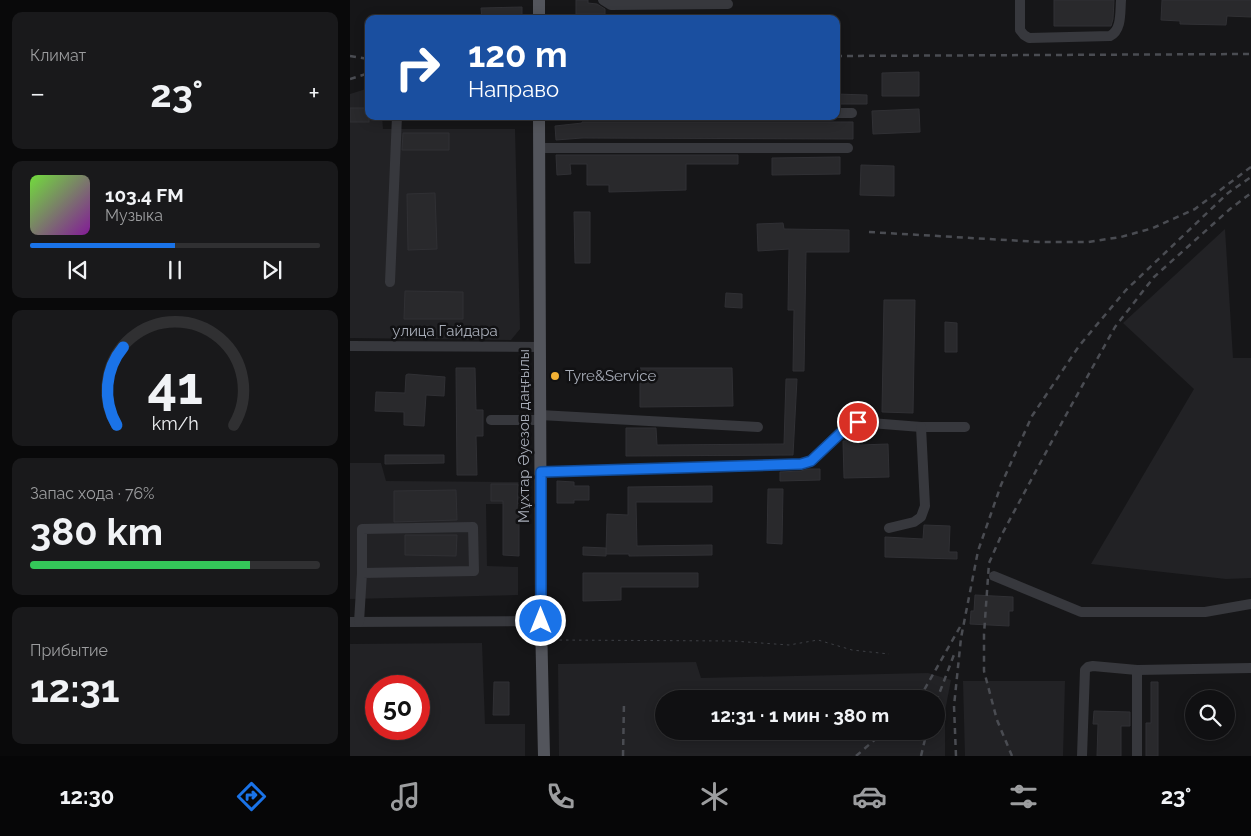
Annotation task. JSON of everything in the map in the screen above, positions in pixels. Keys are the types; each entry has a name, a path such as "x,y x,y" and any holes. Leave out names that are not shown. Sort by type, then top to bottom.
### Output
{"main road":[{"path":"539,0 539,15"},
{"name":"Мұхтар Әуезов даңғылы","path":"539,120 541,621 544,756"}],"street":[{"path":"603,0 611,5 728,4"},
{"path":"1020,0 1020,30 1029,38 1110,36 1115,34 1118,29 1121,0"},
{"path":"840,113 852,113"},
{"path":"390,282 397,120"},
{"path":"539,148 848,148"},
{"name":"улица Гайдара","path":"350,346 539,347"},
{"path":"491,420 540,418 758,427"},
{"path":"541,472 801,464 811,461 848,426 858,422 922,427 965,427"},
{"path":"889,528 914,522 921,517 925,506 922,427"},
{"path":"362,573 474,571 473,527 362,529 362,573 354,622 541,621"},
{"path":"994,576 1081,612 1205,612 1251,604"},
{"path":"1082,756 1085,670 1088,667 1136,670 1251,668"},
{"path":"1136,670 1136,756"}],"path":[{"path":"542,640 733,641 788,645 818,640 852,650 889,654"}],"shaded area":[{"path":"365,89 365,120 382,120 383,129 515,129 520,329 511,340 350,338 350,94"},
{"path":"1225,229 1233,358 1251,358 1251,578 1226,579 1091,564 1194,389 1123,323"},
{"path":"350,463 381,463 386,481 520,482 521,504 486,504 487,566 518,567 518,595 350,599"},
{"path":"482,643 485,724 525,724 525,756 350,756 350,644"},
{"path":"696,662 701,678 928,673 951,680 945,711 945,690 655,690 655,740 945,740 945,756 559,756 558,664"},
{"path":"963,681 1065,681 1063,756 965,756"}],"building":[{"path":"576,0 588,0 588,3 597,4 605,9 605,14 576,14"},
{"path":"1054,0 1114,0 1111,26 1054,26"},
{"path":"1162,0 1251,0 1251,17 1227,16 1226,25 1180,24 1180,21 1161,20"},
{"path":"522,7 522,15 482,15 481,8"},
{"path":"919,72 919,96 882,96 882,73"},
{"path":"840,94 867,95 867,104 840,104"},
{"path":"350,108 365,108 365,120 369,120 369,122 350,122"},
{"path":"919,109 920,132 873,134 872,111"},
{"path":"582,122 853,122 853,139 582,138 556,140 555,126"},
{"path":"403,133 449,133 449,150 402,150"},
{"path":"556,155 738,155 738,164 686,164 686,190 609,192 609,185 587,185 587,164 570,164 571,174 557,175"},
{"path":"840,157 840,174 772,175 772,158"},
{"path":"861,165 894,166 894,196 860,195"},
{"path":"435,193 437,249 408,250 407,194"},
{"path":"574,212 590,212 590,263 575,263"},
{"path":"783,223 784,229 849,230 849,252 806,252 804,371 793,371 794,310 788,310 789,249 758,251 757,224"},
{"path":"405,291 463,292 463,319 404,319"},
{"path":"726,293 742,294 742,308 725,307"},
{"path":"884,300 915,300 913,413 882,412"},
{"path":"945,322 957,323 957,352 945,352"},
{"path":"456,368 475,368 476,410 483,410 483,436 476,436 477,475 457,475"},
{"path":"640,368 732,368 733,406 640,407"},
{"path":"406,375 445,377 444,396 426,395 424,426 404,425 404,412 375,411 376,392 405,393"},
{"path":"786,379 797,379 793,455 626,456 626,428 656,428 657,445 784,444"},
{"path":"859,440 859,445 888,444 889,477 844,478 843,441"},
{"path":"385,455 444,455 444,463 385,464"},
{"path":"820,469 820,480 780,481 780,472"},
{"path":"557,481 574,482 574,486 589,486 589,500 574,500 574,503 557,503"},
{"path":"491,484 518,484 519,556 503,555 503,501 491,501"},
{"path":"712,486 712,502 636,502 637,546 712,545 712,555 629,556 629,554 606,554 607,514 628,515 628,487"},
{"path":"768,489 783,489 782,544 767,543"},
{"path":"456,490 457,520 394,522 394,491"},
{"path":"924,525 950,526 949,552 957,552 957,559 885,557 885,537 923,539"},
{"path":"405,535 457,535 456,556 405,555"},
{"path":"583,547 606,548 606,556 583,555"},
{"path":"583,573 698,573 698,587 621,587 621,600 583,601"},
{"path":"975,595 1013,597 1013,611 1009,611 1009,626 970,624 971,611 974,611"},
{"path":"494,682 509,682 509,715 493,715"},
{"path":"1151,682 1158,682 1158,756 1146,756 1146,723 1151,723"},
{"path":"1094,711 1130,712 1130,726 1121,726 1121,756 1097,756 1098,724 1093,724"}],"railway":[{"path":"840,56 1251,54"},
{"path":"350,56 365,58"},
{"path":"350,79 365,74"},
{"path":"869,232 1040,242 1088,242 1121,237 1153,228 1195,209 1251,167"},
{"path":"956,756 954,706 961,638 978,551 1001,485 1032,416 1079,346 1126,290 1228,193 1251,177"},
{"path":"1012,756 997,720 984,671 984,634 989,563 1001,536 1115,327 1154,277 1230,209 1251,193"},
{"path":"924,690 960,627"},
{"path":"941,690 955,652"},
{"path":"623,756 624,702"},
{"path":"856,756 875,740"},
{"path":"921,756 925,740"}],"place":[{"name":"Tyre&Service","path":"555,376"}],"route":[{"path":"541,621 541,472 801,464 811,461 848,426 858,422"}]}
